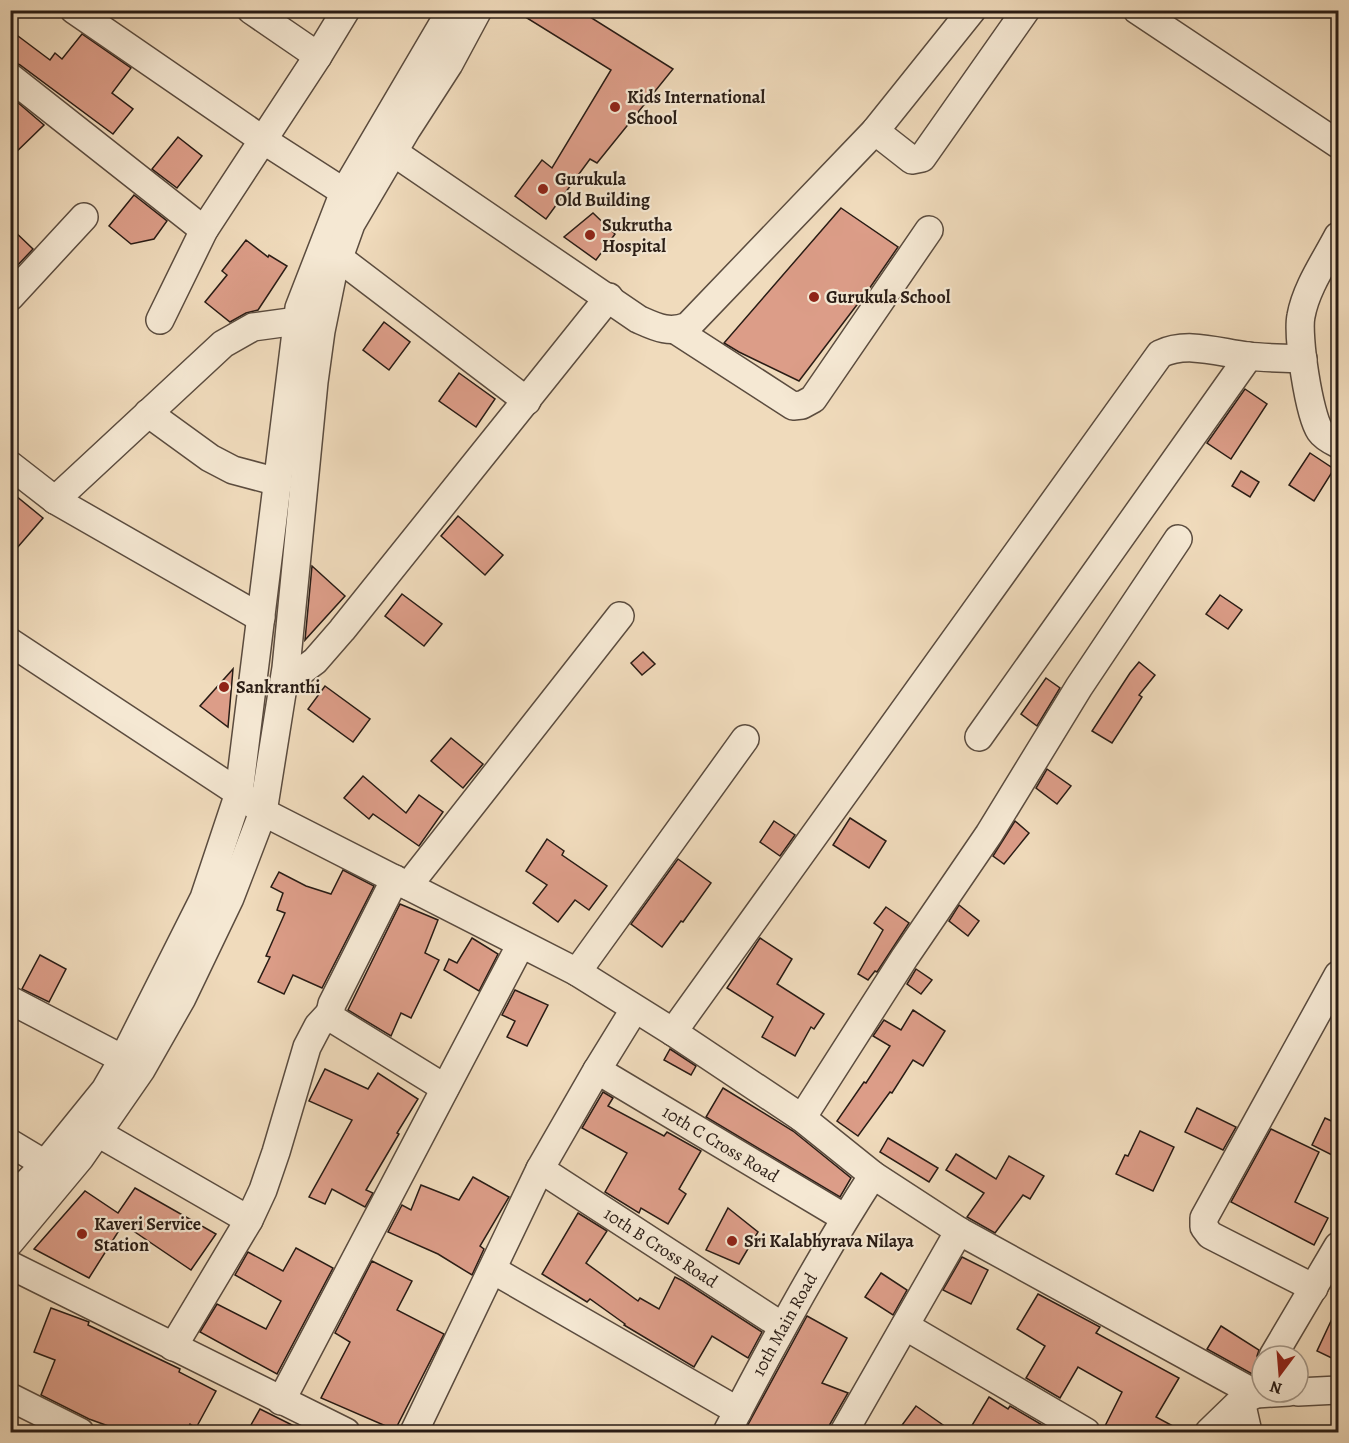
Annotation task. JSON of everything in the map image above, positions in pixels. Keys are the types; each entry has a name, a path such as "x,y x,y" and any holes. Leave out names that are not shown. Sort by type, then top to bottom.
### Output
{"street":[{"path":"74,10 263,140 344,192"},
{"path":"251,10 318,56"},
{"path":"160,320 204,230 346,10"},
{"path":"10,1242 80,1158 141,1070 182,998 230,898 263,812 284,684 314,382 332,277 351,224 384,146 451,10"},
{"path":"10,1201 45,1164 105,1090 204,898 239,793 299,308 344,192 449,64 478,10"},
{"path":"384,146 609,297 638,319 662,330 676,331 688,326 874,131 972,10"},
{"path":"874,131 912,160 922,158 1026,10"},
{"path":"1137,10 1338,144"},
{"path":"10,77 204,230"},
{"path":"10,297 84,217"},
{"path":"676,331 793,406 802,405 813,399 929,230"},
{"path":"1338,236 1305,299 1300,319 1303,359 1315,421 1321,433 1338,444"},
{"path":"339,258 527,401"},
{"path":"284,684 315,661 342,630 609,297"},
{"path":"55,500 223,344 253,327 297,321"},
{"path":"673,1032 1160,354 1170,349 1190,347 1249,356 1303,359"},
{"path":"979,737 1249,356"},
{"path":"148,413 210,458 232,470 278,482"},
{"path":"10,465 55,500 261,618"},
{"path":"802,1118 905,957 989,834 1079,687 1178,539"},
{"path":"173,1347 249,1220 263,1190 276,1152 307,1047 318,1026 330,1013 332,1004 401,883 620,616"},
{"path":"10,642 239,793 263,812 577,972 634,1010 673,1032 802,1118 873,1175 959,1231 1250,1388"},
{"path":"577,972 745,739"},
{"path":"281,1401 521,944"},
{"path":"1314,1288 1209,1234 1204,1227 1204,1218 1338,975"},
{"path":"10,1000 123,1059"},
{"path":"414,1432 540,1170 634,1010"},
{"path":"330,1013 333,1019 445,1088"},
{"name":"10th C Cross Road","path":"597,1070 844,1218"},
{"path":"98,1132 249,1220"},
{"path":"10,1143 45,1164"},
{"name":"10th B Cross Road","path":"540,1170 782,1326"},
{"name":"10th Main Road","path":"732,1422 782,1326 844,1218 873,1175"},
{"path":"844,1432 959,1231"},
{"path":"1280,1344 1338,1246"},
{"path":"10,1265 346,1432"},
{"path":"493,1270 732,1422"},
{"path":"905,1326 1086,1432"},
{"path":"1310,1391 1338,1390"},
{"path":"1209,1432 1250,1393"},
{"path":"10,1397 80,1432"},
{"path":"1248,1432 1251,1404"}],"building":[{"name":"Kids International School","path":"514,10 579,10 673,69 597,163 590,159 546,219 515,196 542,160 552,168 611,70"},
{"path":"10,30 50,60 55,53 62,59 82,34 131,68 112,93 133,109 113,134 10,60"},
{"path":"16,101 44,125 10,158 10,106"},
{"path":"178,137 202,156 177,188 152,169"},
{"path":"134,195 167,221 154,239 131,244 109,226"},
{"name":"Gurukula School","path":"841,208 898,247 799,381 724,343"},
{"name":"Sukrutha Hospital","path":"593,213 615,234 596,260 564,237"},
{"path":"10,227 33,249 15,268 10,264"},
{"path":"246,240 268,257 269,255 287,266 258,310 246,313 230,322 205,302 227,275 222,271"},
{"path":"384,322 410,342 389,370 363,350"},
{"path":"459,373 495,399 476,427 439,401"},
{"path":"1245,389 1267,404 1231,459 1207,443"},
{"path":"1310,453 1334,469 1314,501 1289,485"},
{"path":"1241,471 1259,482 1250,497 1232,486"},
{"path":"10,491 43,518 10,556"},
{"path":"458,516 503,555 485,575 441,536"},
{"path":"312,566 345,596 305,640"},
{"path":"402,594 442,624 424,646 385,616"},
{"path":"1220,595 1242,610 1228,629 1206,614"},
{"path":"643,652 655,664 642,675 631,663"},
{"path":"1139,662 1155,675 1139,695 1142,697 1112,743 1092,731"},
{"name":"Sankranthi","path":"233,669 228,727 200,706"},
{"path":"1046,678 1060,688 1037,726 1021,714"},
{"path":"325,686 370,719 353,742 308,709"},
{"path":"451,738 483,764 463,788 431,761"},
{"path":"1047,769 1071,786 1057,804 1036,788"},
{"path":"363,776 406,813 419,795 443,812 419,846 373,814 369,819 344,798"},
{"path":"850,818 886,841 869,868 833,845"},
{"path":"774,821 795,835 780,856 760,842"},
{"path":"1015,821 1029,833 1004,864 993,856"},
{"path":"547,839 564,851 562,855 607,886 589,910 575,900 558,922 533,903 547,885 526,871"},
{"path":"678,859 711,883 662,947 631,924"},
{"path":"343,870 374,886 322,988 293,975 284,994 258,982 270,957 266,956 285,913 277,910 283,893 271,887 279,872 306,886 331,894"},
{"path":"400,904 438,920 425,953 439,960 411,1018 401,1013 391,1036 348,1010"},
{"path":"959,905 979,921 968,936 949,921"},
{"path":"886,907 909,923 877,972 875,971 868,980 858,974 883,930 874,923"},
{"path":"472,938 498,954 479,991 444,970 449,959 457,963"},
{"path":"760,938 792,959 777,984 824,1014 814,1029 811,1027 795,1056 762,1037 773,1017 727,988"},
{"path":"40,955 66,969 49,1002 22,989"},
{"path":"916,969 932,980 921,994 907,984"},
{"path":"515,990 548,1005 527,1046 507,1037 515,1021 502,1015"},
{"path":"913,1010 945,1031 923,1066 913,1060 892,1093 890,1092 858,1136 837,1121 890,1046 873,1036 884,1020 901,1030"},
{"path":"670,1049 696,1066 691,1075 664,1060"},
{"path":"325,1069 368,1089 378,1073 418,1099 366,1190 373,1193 365,1207 332,1189 325,1204 309,1197 352,1120 309,1101"},
{"path":"723,1088 793,1131 851,1178 840,1197 706,1117"},
{"path":"603,1092 613,1098 608,1106 664,1136 667,1132 701,1151 679,1189 686,1194 668,1224 641,1208 639,1213 605,1192 627,1153 582,1128"},
{"path":"1197,1108 1236,1127 1223,1150 1185,1132"},
{"path":"1325,1118 1338,1124 1338,1158 1312,1145"},
{"path":"1271,1129 1319,1152 1295,1202 1328,1218 1314,1245 1231,1202"},
{"path":"1140,1131 1174,1147 1153,1191 1116,1174"},
{"path":"888,1138 938,1168 929,1182 880,1152"},
{"path":"956,1154 996,1179 1009,1156 1044,1176 1030,1199 1023,1195 995,1233 967,1217 984,1193 946,1170"},
{"path":"473,1177 509,1197 480,1246 484,1249 472,1275 438,1254 388,1232 402,1205 411,1210 421,1185 459,1200"},
{"path":"135,1188 216,1234 191,1270 123,1224 89,1278 34,1249 85,1191 118,1213"},
{"name":"Sri Kalabhyrava Nilaya","path":"728,1208 758,1232 739,1264 706,1250"},
{"path":"578,1213 607,1231 586,1263 638,1301 640,1298 659,1309 675,1277 683,1281 762,1332 748,1358 712,1336 694,1367 624,1325 590,1299 587,1302 542,1274"},
{"path":"296,1248 333,1268 277,1374 200,1332 217,1304 266,1329 281,1301 235,1275 248,1252 283,1271"},
{"path":"962,1257 988,1270 971,1304 943,1290"},
{"path":"372,1261 412,1281 397,1310 444,1334 395,1430 321,1398 350,1342 335,1333"},
{"path":"881,1273 907,1290 893,1315 865,1297"},
{"path":"1038,1294 1100,1327 1096,1333 1179,1378 1156,1417 1184,1432 1102,1432 1122,1392 1078,1367 1060,1398 1026,1378 1045,1346 1017,1329"},
{"path":"1338,1306 1338,1361 1317,1351"},
{"path":"51,1308 89,1322 88,1325 180,1369 179,1372 216,1391 196,1428 190,1424 186,1432 125,1432 89,1419 41,1395 55,1360 34,1352"},
{"path":"807,1316 847,1338 822,1383 848,1393 830,1424 828,1432 744,1432"},
{"path":"1221,1326 1250,1344 1250,1373 1207,1349"},
{"path":"989,1397 1008,1409 1010,1406 1044,1426 1041,1432 968,1432"},
{"path":"916,1406 953,1432 897,1432"},
{"path":"260,1409 306,1432 247,1432"}],"place":[{"name":"Kids International School","path":"615,107"},
{"name":"Gurukula Old Building","path":"543,189"},
{"name":"Sukrutha Hospital","path":"590,235"},
{"name":"Gurukula School","path":"814,297"},
{"name":"Sankranthi","path":"224,687"},
{"name":"Kaveri Service Station","path":"82,1234"},
{"name":"Sri Kalabhyrava Nilaya","path":"732,1241"}]}
